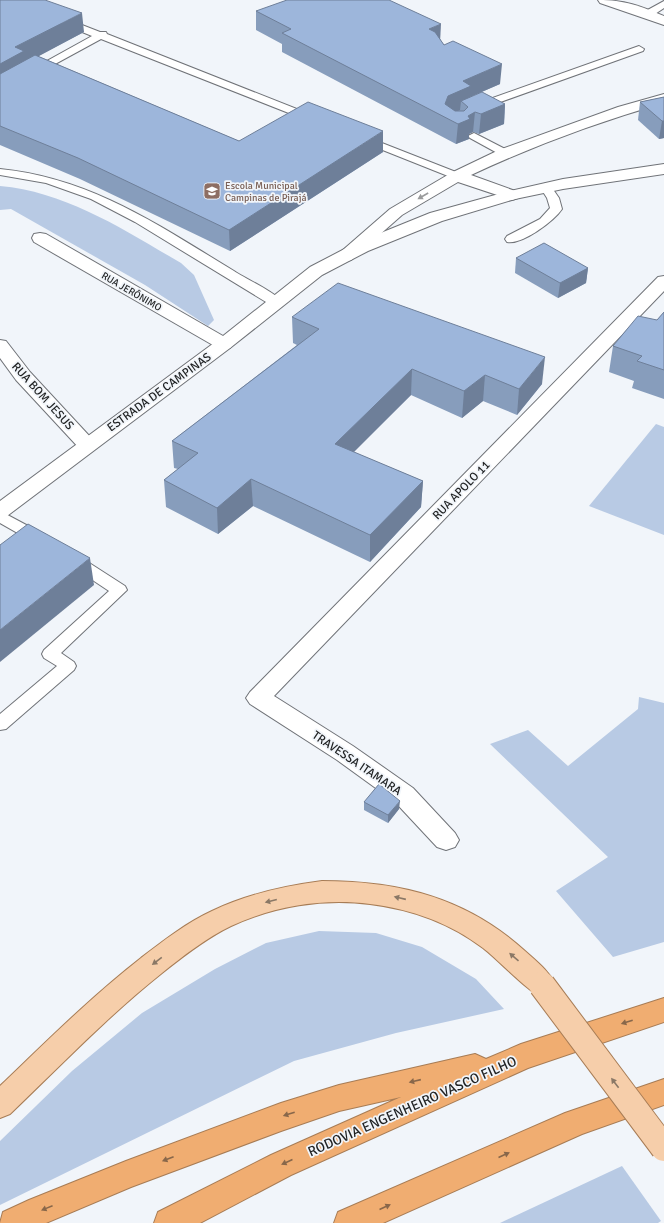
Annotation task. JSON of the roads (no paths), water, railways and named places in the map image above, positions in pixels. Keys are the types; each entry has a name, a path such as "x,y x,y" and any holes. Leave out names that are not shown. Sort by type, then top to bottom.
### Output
{"highway":[{"name":"RODOVIA ENGENHEIRO VASCO FILHO","path":"169,1223 281,1165 521,1057 664,1010"},
{"path":"14,1223 40,1210 126,1175 281,1117 339,1098 521,1057"},
{"path":"349,1223 575,1123 664,1092"}],"main road":[{"path":"0,1105 148,968 192,935 230,914 268,901 298,894 363,892 424,904 458,919 488,936 525,966 542,985 664,1148"}],"street":[{"path":"605,0 648,14 664,21"},
{"path":"345,256 396,212 457,176 505,153 623,110 664,98"},
{"path":"345,256 362,247 429,220 512,195 612,175 664,169"},
{"path":"457,176 512,195"},
{"name":"RUA JERÔNIMO","path":"40,238 224,344"},
{"name":"ESTRADA DE CAMPINAS","path":"0,510 224,344 316,271 345,256"},
{"name":"RUA APOLO 11","path":"258,698 664,281"},
{"name":"RUA BOM JESUS","path":"0,345 23,376 87,445"},
{"name":"TRAVESSA ITAMARA","path":"258,698 345,753 404,795 446,840"}],"lane":[{"path":"648,14 664,4"},
{"path":"51,16 102,34 324,123"},
{"path":"0,92 102,34"},
{"path":"467,111 639,49"},
{"path":"354,135 457,176"},
{"path":"474,136 505,153"},
{"path":"0,172 45,179 75,188 106,201 276,302"},
{"path":"511,239 544,222 556,209 553,198 546,187"},
{"path":"0,516 57,549 119,590 50,654 68,666 0,724"}],"place":[{"name":"Escola Municipal Campinas de Pirajá","path":"212,191"}]}
